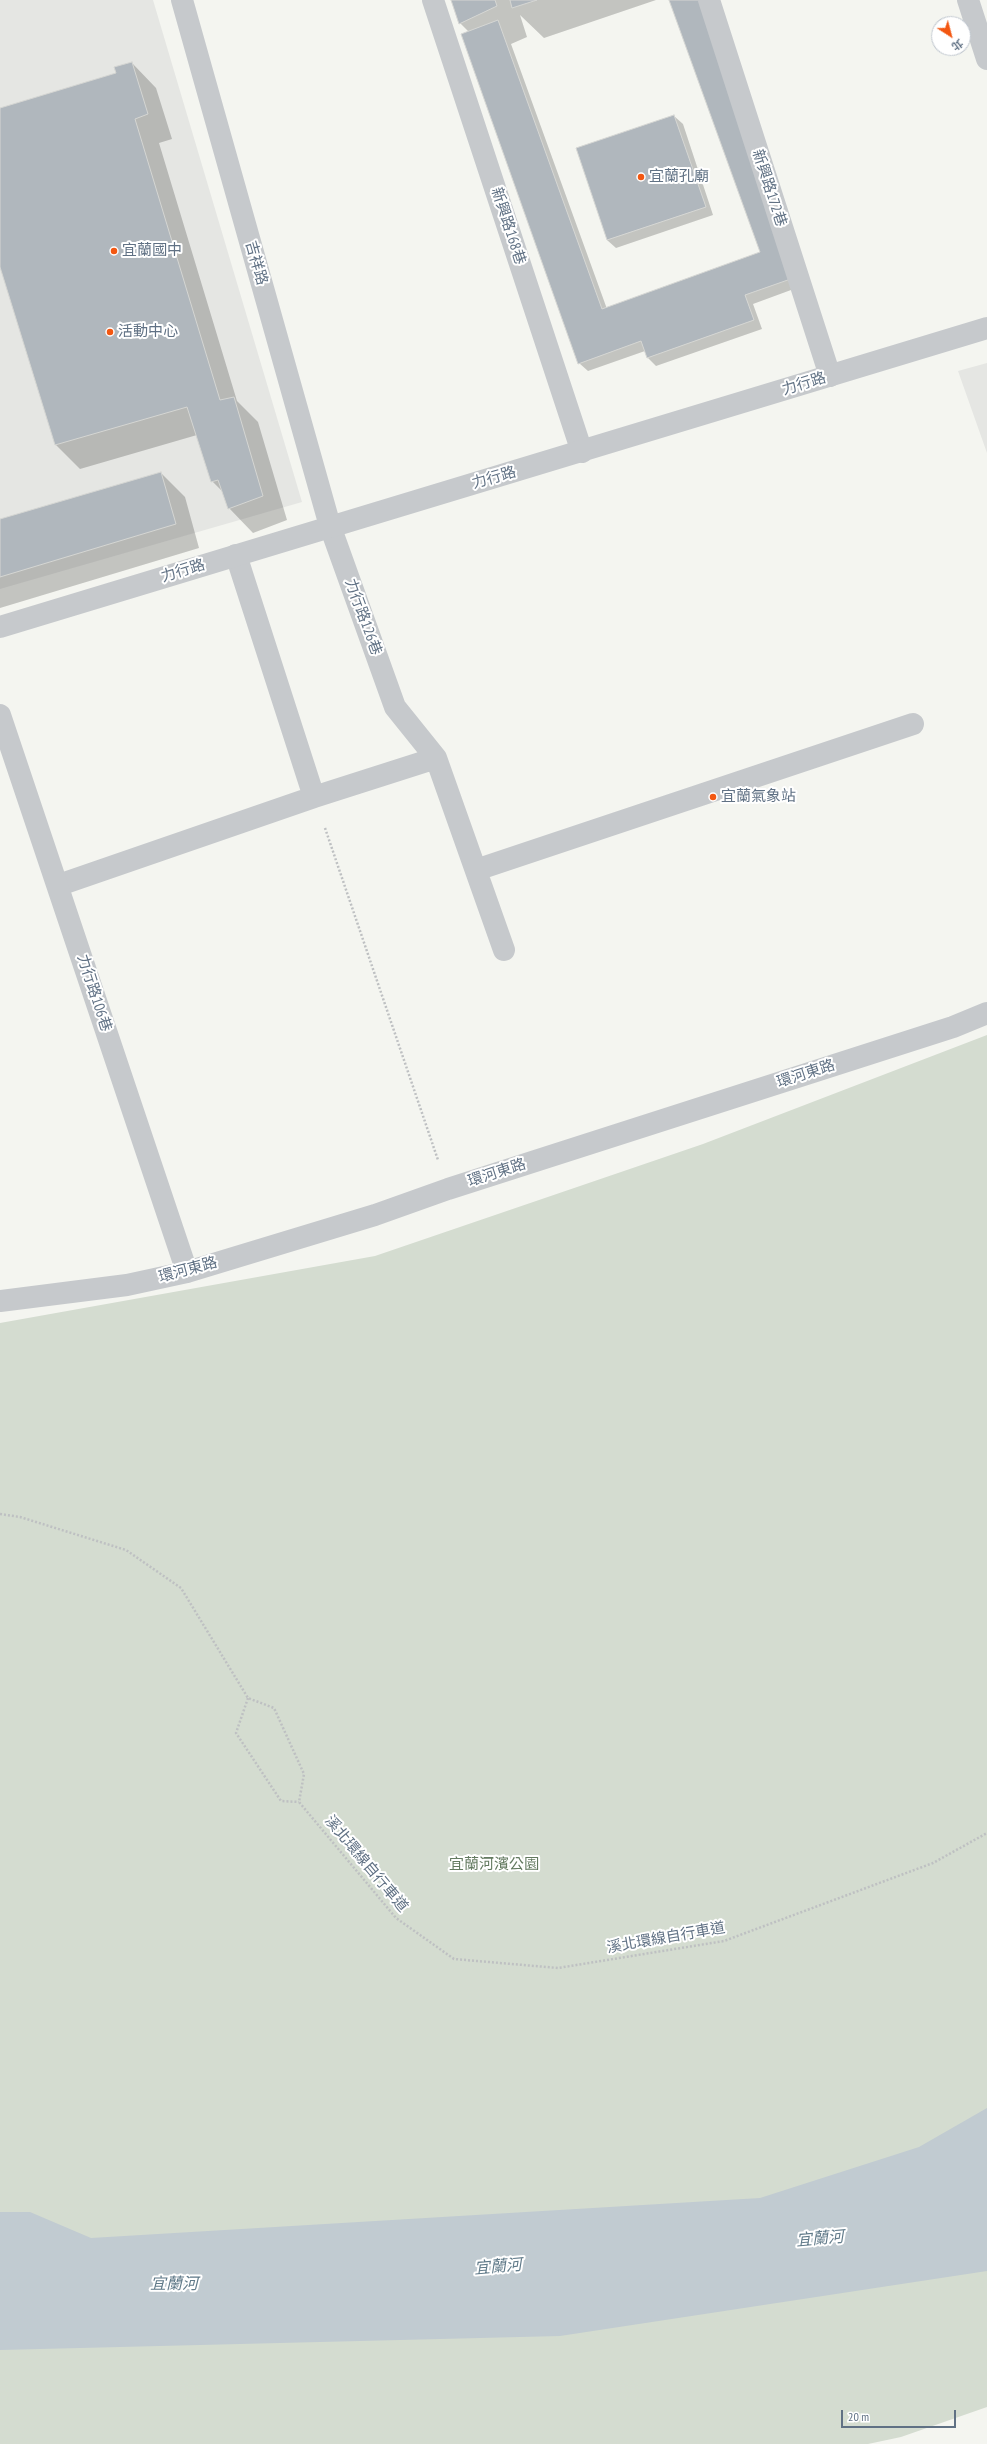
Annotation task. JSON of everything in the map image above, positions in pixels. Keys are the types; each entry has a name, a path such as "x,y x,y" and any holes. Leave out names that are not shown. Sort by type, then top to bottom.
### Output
{"street":[{"name":"吉祥路","path":"182,0 330,526"},
{"name":"新興路168巷","path":"433,0 582,452"},
{"name":"新興路172巷","path":"709,0 830,376"},
{"path":"968,0 987,59"},
{"name":"力行路","path":"0,627 330,526 582,452 987,328"},
{"name":"力行路126巷","path":"330,526 395,707 436,758 504,950"},
{"path":"236,555 314,797"},
{"name":"力行路106巷","path":"0,715 187,1272"},
{"path":"476,870 913,724"},
{"path":"58,885 314,797 436,758"},
{"name":"環河東路","path":"0,1301 127,1285 187,1272 375,1215 448,1189 953,1028 987,1013"}],"path":[{"path":"314,797 448,1189"},
{"path":"0,1514 20,1517 126,1550 180,1588 248,1698 274,1708 304,1774 299,1802 281,1801 236,1733 248,1698"},
{"name":"溪北環線自行車道","path":"299,1802 396,1918 454,1959 558,1968 724,1941 933,1863 987,1833"}],"shaded area":[{"name":"宜蘭國中","path":"0,0 153,0 302,502 0,589"},
{"path":"987,363 987,453 958,371"}],"green space":[{"name":"宜蘭河濱公園","path":"987,1035 987,2407 901,2437 868,2444 0,2444 0,1323 375,1256 703,1144"}],"water":[{"name":"宜蘭河","path":"987,2108 987,2271 560,2336 0,2350 0,2212 30,2212 91,2238 760,2198 919,2147"}],"building":[{"path":"451,0 495,0 497,6 459,24"},
{"path":"510,0 537,0 512,8"},
{"path":"669,0 703,0 802,275 745,295 754,320 647,358 641,341 578,364 461,34 498,20 602,309 760,252"},
{"name":"活動中心","path":"132,62 148,114 135,119 220,400 234,397 263,496 228,509 218,480 211,482 187,407 55,445 0,267 0,108 116,73 114,67"},
{"name":"宜蘭孔廟","path":"674,115 706,207 607,240 576,148"},
{"path":"161,472 176,524 0,577 0,519"}],"place":[{"name":"宜蘭孔廟","path":"641,177"},
{"name":"宜蘭國中","path":"114,251"},
{"name":"活動中心","path":"110,332"},
{"name":"宜蘭氣象站","path":"713,797"}]}
